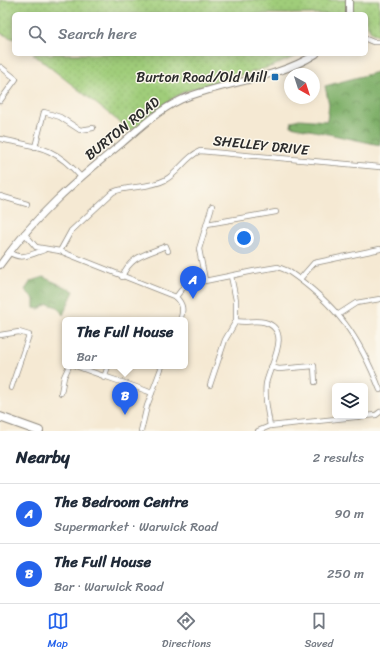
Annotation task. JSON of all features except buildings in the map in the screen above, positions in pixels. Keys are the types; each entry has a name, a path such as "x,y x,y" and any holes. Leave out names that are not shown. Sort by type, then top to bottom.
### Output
{"main road":[{"path":"0,417 38,431"}],"street":[{"path":"349,0 350,12"},
{"path":"368,40 373,42 380,42"},
{"name":"BURTON ROAD","path":"0,265 24,233 47,208 81,177 145,124 173,104 190,96 284,70 312,56"},
{"path":"0,101 16,79 1,66"},
{"path":"36,147 44,112 60,117 80,130 93,128"},
{"path":"0,139 46,149 59,155 81,177"},
{"name":"SHELLEY DRIVE","path":"60,251 71,231 113,192 119,189 147,186 164,181 172,176 190,157 200,151 380,167"},
{"path":"0,196 27,204"},
{"path":"205,280 199,249 212,206"},
{"path":"207,224 276,212"},
{"path":"24,233 32,244 44,250 60,251 122,277 176,297 180,301 183,308 181,317"},
{"path":"122,277 126,267 132,260 166,246 168,251"},
{"path":"9,252 17,256 25,257 44,250"},
{"path":"300,279 314,263 380,250"},
{"path":"176,297 185,285 205,280 232,276 254,270 278,267 288,271 300,279 339,314 362,349 380,390"},
{"path":"210,384 224,340 236,321 236,300 232,276"},
{"path":"339,314 356,303 380,299"},
{"path":"236,321 264,322 272,327 278,335 280,344 266,383 266,400 270,426"},
{"path":"0,335 19,332 30,335 11,388"},
{"path":"271,367 279,369 314,366 315,382"},
{"path":"61,393 64,377 68,369"},
{"path":"83,369 104,378 152,393"},
{"path":"104,378 107,369"},
{"path":"142,431 146,406 161,369"},
{"path":"368,416 376,415 380,412"},
{"path":"258,431 270,426 336,419"}],"green space":[{"path":"0,0 379,0 380,35 372,33 368,26 368,12 12,12 12,38 0,33"},
{"path":"36,56 296,56 273,66 183,92 159,108 131,131"},
{"path":"377,72 380,78 380,145 291,126 292,121 299,119 327,121 329,104 325,86"},
{"path":"43,277 74,291 63,315 58,307 48,304 39,309 34,308 34,299 25,290 31,281"}],"place":[{"name":"Burton Road/Old Mill","path":"275,77"},
{"name":"The Bedroom Centre","path":"193,299"},
{"name":"The Full House","path":"125,415"}]}
